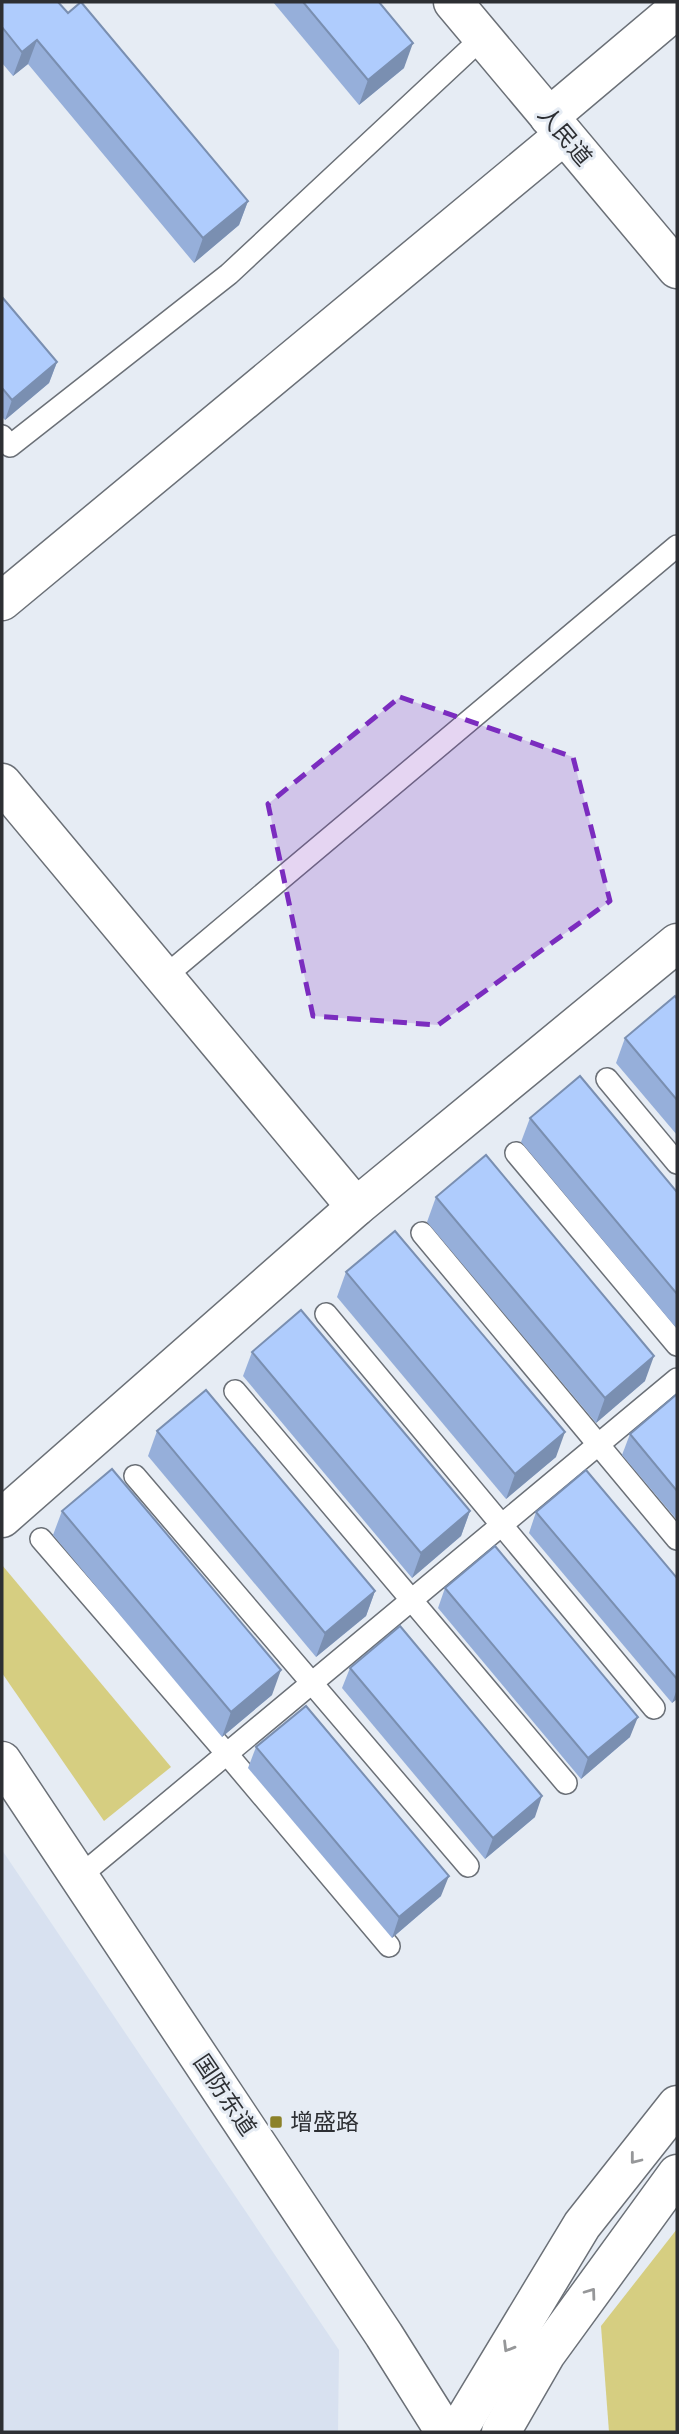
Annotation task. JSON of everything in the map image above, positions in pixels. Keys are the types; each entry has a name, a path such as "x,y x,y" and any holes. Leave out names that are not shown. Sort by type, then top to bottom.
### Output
{"street":[{"name":"人民道","path":"453,2 677,269"},
{"path":"2,601 557,126 677,9"},
{"path":"2,783 356,1207"},
{"path":"2,1518 356,1207 677,943"},
{"name":"国防东道","path":"2,1761 369,2312 445,2432"},
{"path":"457,2432 582,2225 677,2105"},
{"path":"501,2432 546,2354 677,2174"}],"lane":[{"path":"2,436 10,446 229,274 483,37"},
{"path":"163,978 677,546"},
{"path":"607,1079 677,1163"},
{"path":"516,1153 677,1345"},
{"path":"422,1233 677,1539"},
{"path":"326,1314 654,1707"},
{"path":"80,1876 677,1379"},
{"path":"235,1391 566,1783"},
{"path":"135,1476 468,1866"},
{"path":"41,1539 388,1946"}],"highlighted area":[{"path":"400,697 573,757 610,901 438,1025 313,1016 268,804"}],"shaded area":[{"path":"2,1565 171,1767 104,1821 2,1673"},
{"path":"2,1850 339,2350 338,2432 2,2432"},
{"path":"677,2229 677,2432 609,2432 601,2326"}],"building":[{"path":"2,2 58,2 68,13 81,2 248,201 203,238 37,40 22,52 2,27"},
{"path":"303,2 379,2 413,43 368,80"},
{"path":"2,297 57,362 12,400 2,388"},
{"path":"675,996 677,999 677,1100 625,1038"},
{"path":"580,1076 677,1192 677,1294 530,1118"},
{"path":"486,1155 654,1356 605,1398 436,1197"},
{"path":"395,1231 565,1432 515,1474 346,1272"},
{"path":"301,1310 470,1511 421,1553 252,1352"},
{"path":"206,1390 375,1591 325,1633 157,1431"},
{"path":"677,1394 677,1491 630,1434"},
{"path":"112,1469 281,1670 231,1712 62,1511"},
{"path":"586,1470 677,1578 677,1679 536,1512"},
{"path":"495,1546 638,1717 588,1758 445,1588"},
{"path":"400,1626 542,1796 493,1838 350,1668"},
{"path":"306,1706 449,1876 399,1917 256,1747"}],"place":[{"name":"增盛路","path":"276,2122"}]}
